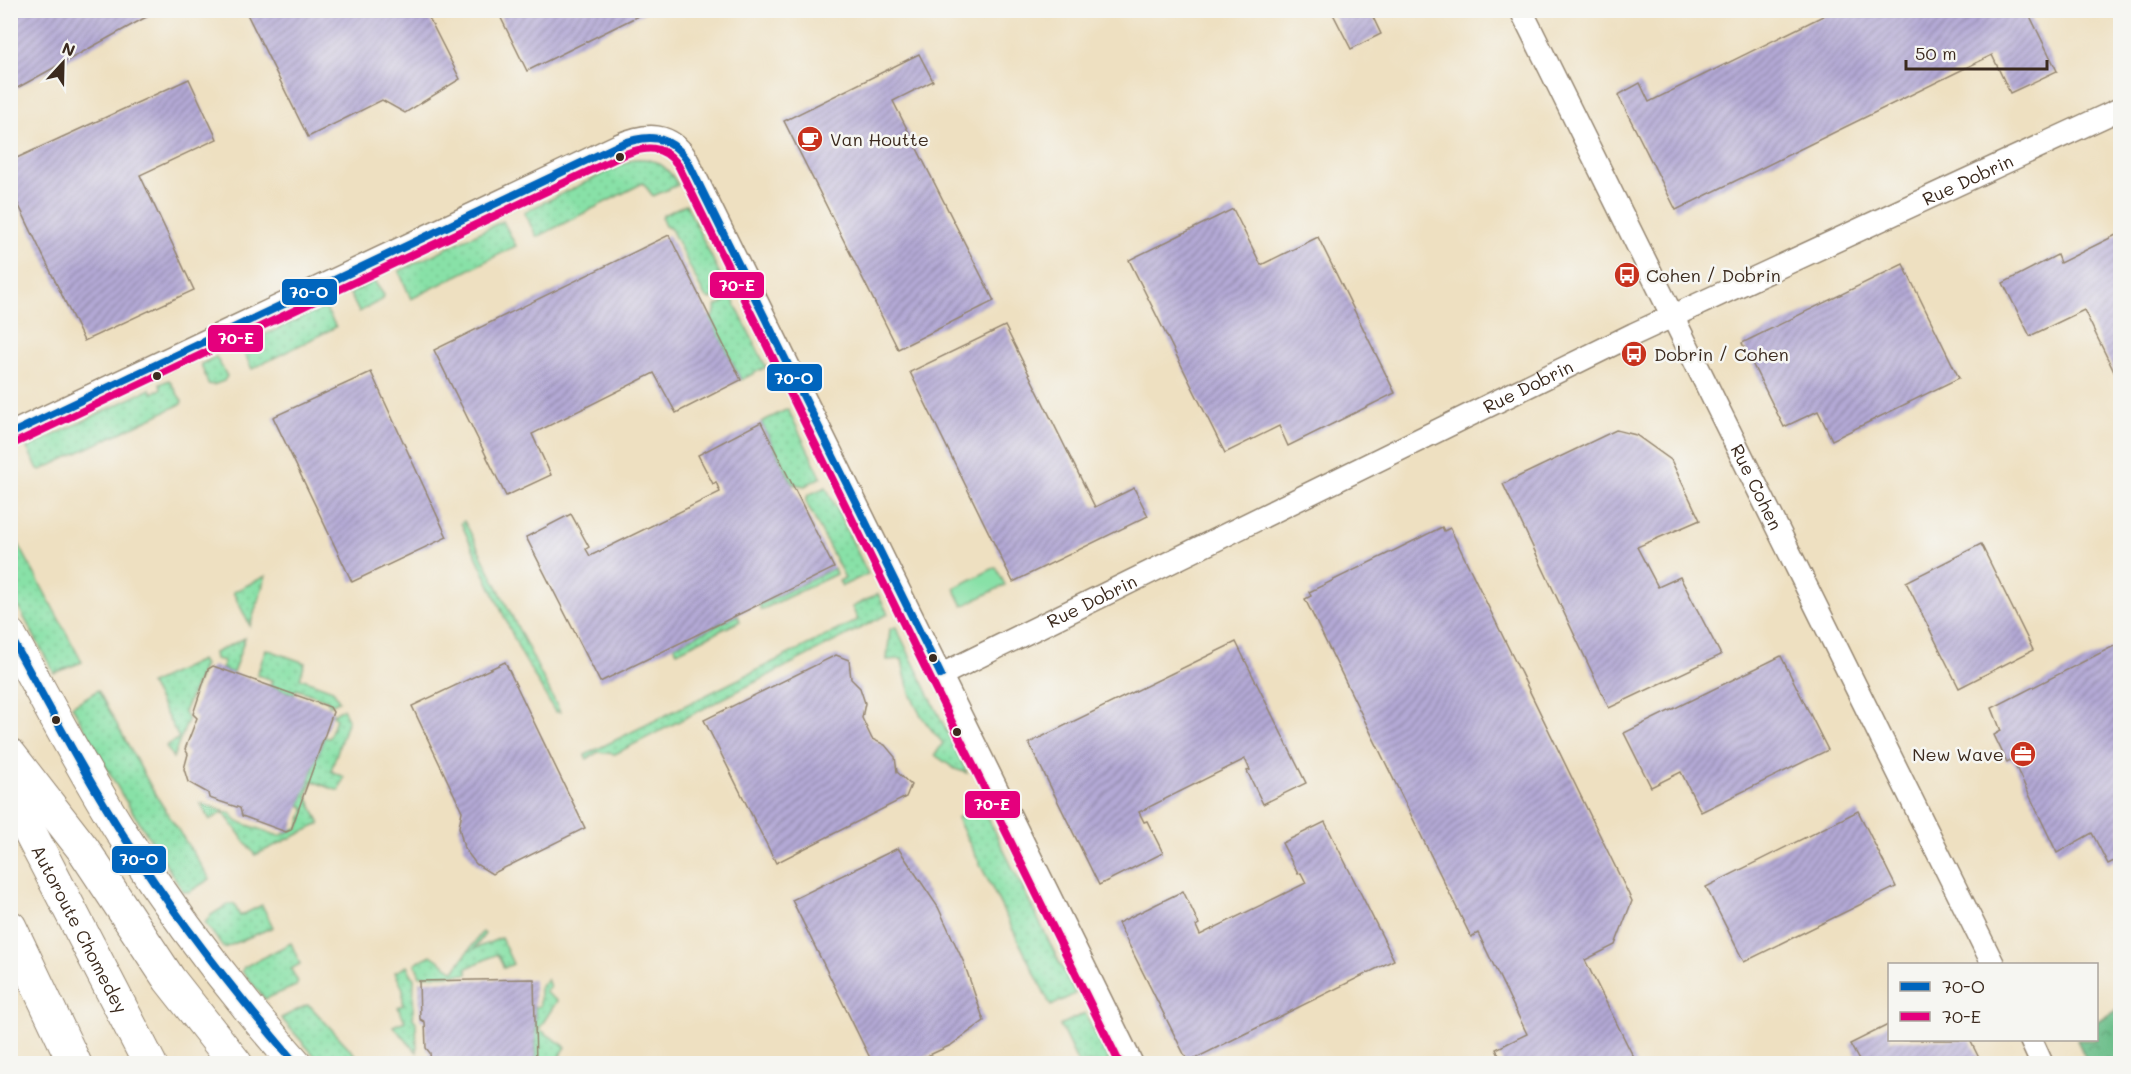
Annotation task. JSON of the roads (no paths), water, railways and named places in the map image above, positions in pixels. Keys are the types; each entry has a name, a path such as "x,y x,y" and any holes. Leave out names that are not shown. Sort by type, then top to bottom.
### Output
{"highway":[{"path":"10,755 83,849 170,979 236,1064"},
{"name":"Autoroute Chomedey","path":"10,794 150,1064"},
{"path":"10,927 75,1064"},
{"path":"10,971 58,1029"}],"main road":[{"path":"10,635 85,770 144,866 208,957 296,1064"}],"street":[{"name":"Rue Cohen","path":"1521,10 1994,963"},
{"name":"Rue Dobrin","path":"940,675 1672,317 2121,109"},
{"path":"10,434 619,145 640,136 655,135 678,147 687,160 1132,1064"},
{"path":"2031,1041 2042,1064"}],"place":[{"name":"Van Houtte","path":"810,139"},
{"name":"Cohen / Dobrin","path":"1627,275"},
{"name":"Dobrin / Cohen","path":"1634,354"},
{"name":"New Wave","path":"2023,754"}]}
